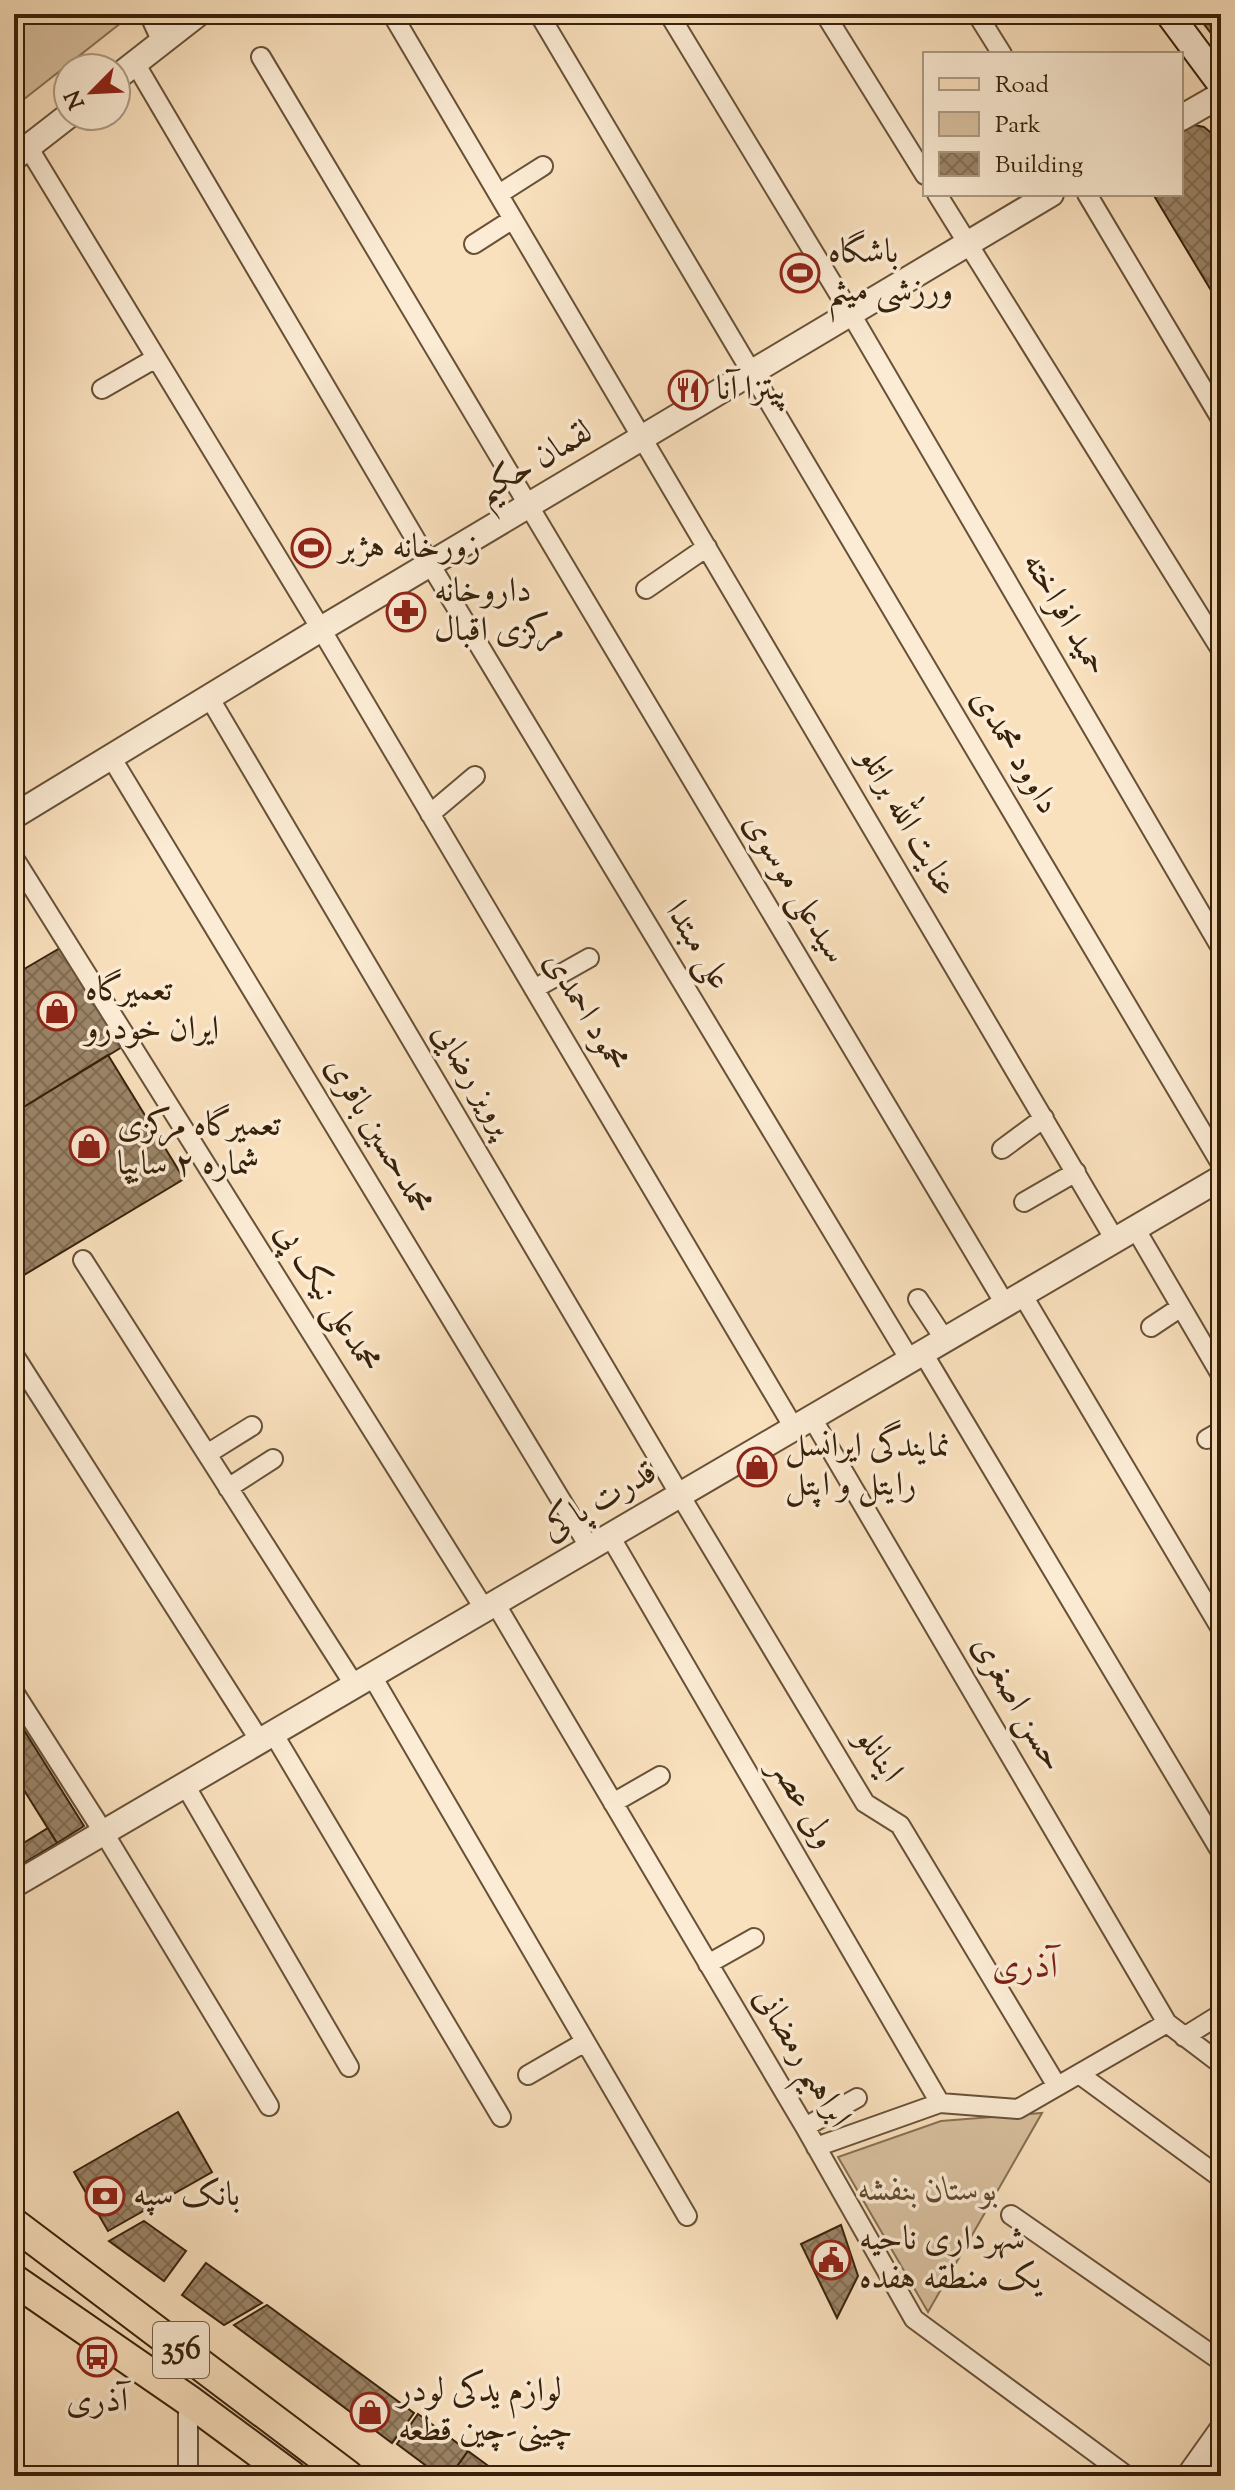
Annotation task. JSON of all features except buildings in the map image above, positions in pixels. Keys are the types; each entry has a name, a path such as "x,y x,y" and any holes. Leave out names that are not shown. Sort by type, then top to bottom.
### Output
{"main road":[{"path":"1169,14 1221,84"},
{"name":"356","path":"14,2224 348,2476"},
{"name":"356","path":"14,2280 188,2400 291,2476"}],"street":[{"path":"149,14 162,42"},
{"path":"132,65 198,14"},
{"name":"عنایت الله براتلو","path":"392,14 1076,1172 1181,1307 1221,1375"},
{"name":"داوود محمدی","path":"539,14 1221,1164"},
{"name":"حمید افراخته","path":"669,14 851,314 1221,948"},
{"path":"825,14 923,172"},
{"path":"977,14 1001,52"},
{"name":"سیدعلی موسوی","path":"261,57 528,507 1014,1299 1221,1629"},
{"name":"علی مبتدا","path":"132,81 1221,1852"},
{"path":"1183,117 1221,95"},
{"path":"21,152 52,128"},
{"name":"محمود احمدی","path":"21,152 156,358 534,989 803,1423"},
{"path":"499,194 543,166"},
{"path":"938,196 1221,650"},
{"name":"لقمان حکیم","path":"14,816 321,629 1048,196"},
{"path":"1088,196 1221,419"},
{"path":"474,244 513,219"},
{"path":"102,389 156,358"},
{"path":"646,589 707,547"},
{"name":"پرویز رضایی","path":"209,697 680,1495"},
{"name":"محمدحسین باقری","path":"111,757 600,1542"},
{"path":"430,814 475,776"},
{"name":"محمدعلی نیک پی","path":"14,858 490,1606"},
{"path":"534,989 589,958"},
{"path":"1002,1149 1044,1118"},
{"path":"1024,1202 1076,1172"},
{"name":"قدرت پاکی","path":"14,1885 1221,1178"},
{"path":"83,1260 228,1488 363,1681 585,2042 687,2216"},
{"path":"918,1299 945,1340"},
{"path":"1151,1327 1181,1307"},
{"path":"14,1355 267,1737 501,2117"},
{"name":"حسن اصغری","path":"803,1423 1167,2023"},
{"path":"207,1454 252,1426"},
{"path":"228,1488 273,1459"},
{"name":"اینانلو","path":"680,1495 865,1803 900,1825 1057,2086"},
{"name":"ولی عصر","path":"600,1542 940,2103"},
{"name":"ابراهیم رمضانی","path":"490,1606 613,1803 805,2127 914,2319 1127,2476"},
{"path":"14,1692 104,1833 269,2106"},
{"path":"613,1803 660,1776"},
{"path":"185,1785 349,2067"},
{"path":"708,1964 754,1938"},
{"path":"1184,2037 1221,2014"},
{"path":"816,2147 940,2103 1018,2109 1167,2023 1221,2064"},
{"path":"528,2075 585,2042"},
{"path":"1079,2074 1221,2178"},
{"path":"805,2127 857,2098"},
{"path":"1011,2215 1221,2361"},
{"path":"188,2400 188,2476"},
{"path":"1189,2476 1221,2431"}],"green space":[{"path":"14,14 131,14 84,52 52,52 52,77 14,107"},
{"name":"بوستان بنفشه","path":"1042,2113 928,2312 838,2157 941,2121"}],"place":[{"name":"باشگاه ورزشی میثم","path":"800,273"},
{"name":"پیتزا آنا","path":"688,390"},
{"name":"زورخانه هژبر","path":"311,548"},
{"name":"داروخانه مرکزی اقبال","path":"406,612"},
{"name":"تعمیرگاه ایران خودرو","path":"57,1011"},
{"name":"تعمیرگاه مرکزی شماره ۲ سایپا","path":"89,1146"},
{"name":"نمایندگی ایرانسل رایتل و اپتل","path":"757,1467"},
{"name":"بانک سپه","path":"105,2196"},
{"name":"شهرداری ناحیه یک منطقه هفده","path":"831,2260"},
{"name":"آذری","path":"97,2357"},
{"name":"لوازم یدکی لودر چینی-چین قطعه","path":"370,2412"}],"district":[{"name":"آذری","path":"1025,1968"}]}
